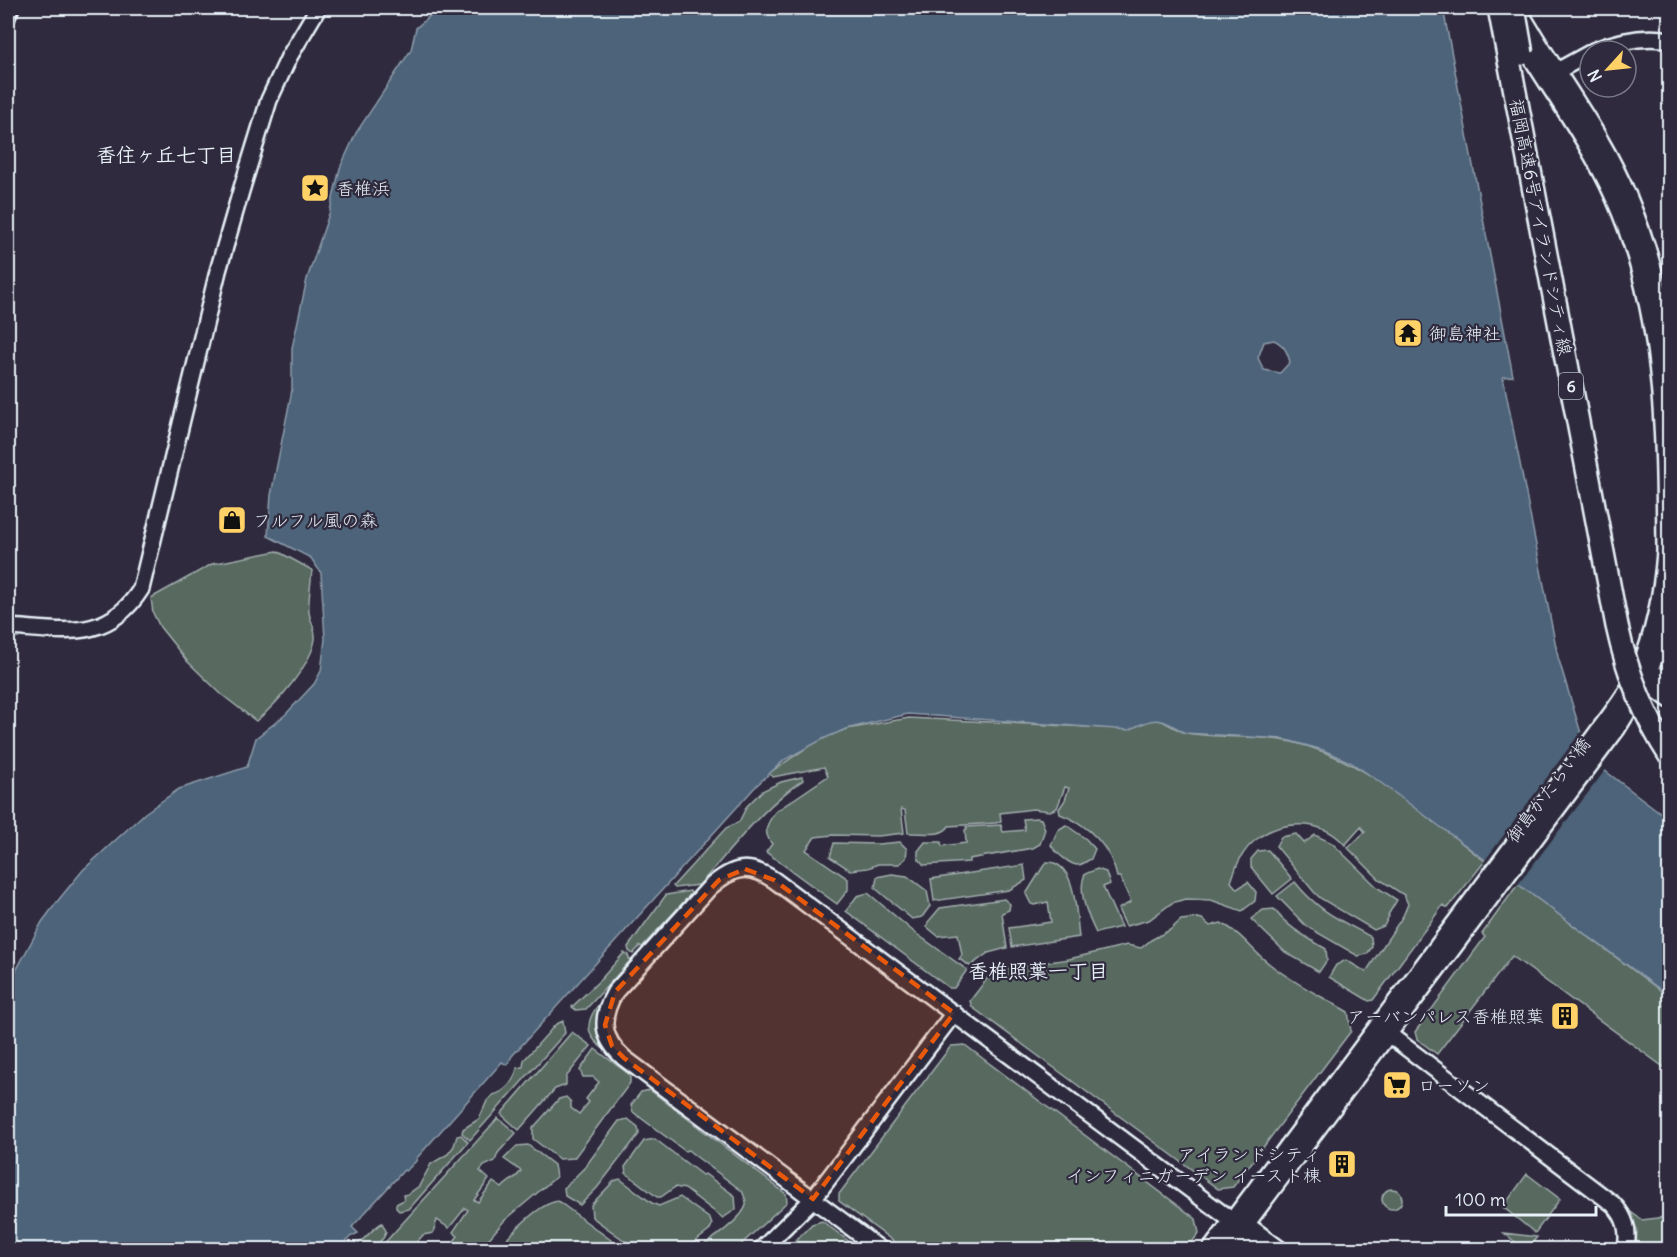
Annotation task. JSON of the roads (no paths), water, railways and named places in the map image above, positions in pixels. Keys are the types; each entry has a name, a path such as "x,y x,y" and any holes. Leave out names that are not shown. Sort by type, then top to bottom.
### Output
{"highway":[{"name":"福岡高速6号アイランドシティ線","path":"1500,8 1617,626 1637,693 1658,737 1670,756"},
{"name":"福岡高速6号アイランドシティ線","path":"1516,8 1528,94 1629,622 1648,680 1670,728"}],"street":[{"path":"8,627 73,630 98,627 126,611 141,589 218,271 241,191 269,100 289,57 318,8"},
{"path":"1500,8 1601,141 1627,191 1657,284 1670,348"},
{"path":"1516,8 1613,197 1636,258 1655,339 1667,486 1664,576 1647,647 1645,674 1670,700"},
{"path":"1633,39 1643,37 1670,40"},
{"path":"1551,74 1578,60"},
{"path":"1645,674 1670,613"},
{"path":"1645,674 1670,682"},
{"name":"御島かたらい橋","path":"1384,1031 1627,702 1645,674"},
{"path":"881,1250 616,1051 609,1040 605,1025 607,1007 615,992 719,879 736,870 762,872 774,880 1231,1220 1257,1250"},
{"path":"761,1250 813,1199 954,1013"},
{"path":"1210,1250 1231,1220 1384,1031"},
{"path":"1227,1250 1384,1031"},
{"path":"1384,1031 1620,1210 1627,1226 1626,1250"},
{"path":"1242,1230 1281,1250"}],"water":[{"path":"439,8 1443,8 1513,376 1503,377 1558,657 1580,730 1592,753 1604,770 1669,819 1669,996 1377,780 1350,762 1323,750 1283,739 1185,733 1157,720 1145,722 1129,730 908,714 846,729 823,739 784,760 757,785 512,1056 507,1065 502,1062 417,1160 406,1171 404,1170 352,1227 358,1233 350,1237 339,1249 8,1250 8,986 42,922 83,870 145,813 179,789 247,767 256,738 285,715 314,684 321,671 325,639 321,573 311,558 268,536 271,495 292,390 292,348 307,279 330,211 340,168 356,133 411,50 416,28","holes":["1274,340 1285,349 1290,362 1280,373 1264,370 1258,358 1264,342"]}],"railway":[{"path":"8,37 20,8"}],"place":[{"name":"香椎浜","path":"315,188"},
{"name":"御島神社","path":"1408,333"},
{"name":"フルフル風の森","path":"232,520"},
{"name":"アーバンパレス香椎照葉","path":"1565,1016"},
{"name":"ローソン","path":"1397,1085"},
{"name":"アイランドシティ インフィニガーデン イースト棟","path":"1342,1164"}],"district":[{"name":"香住ヶ丘七丁目","path":"166,154"},
{"name":"香椎照葉一丁目","path":"1038,970"}]}
